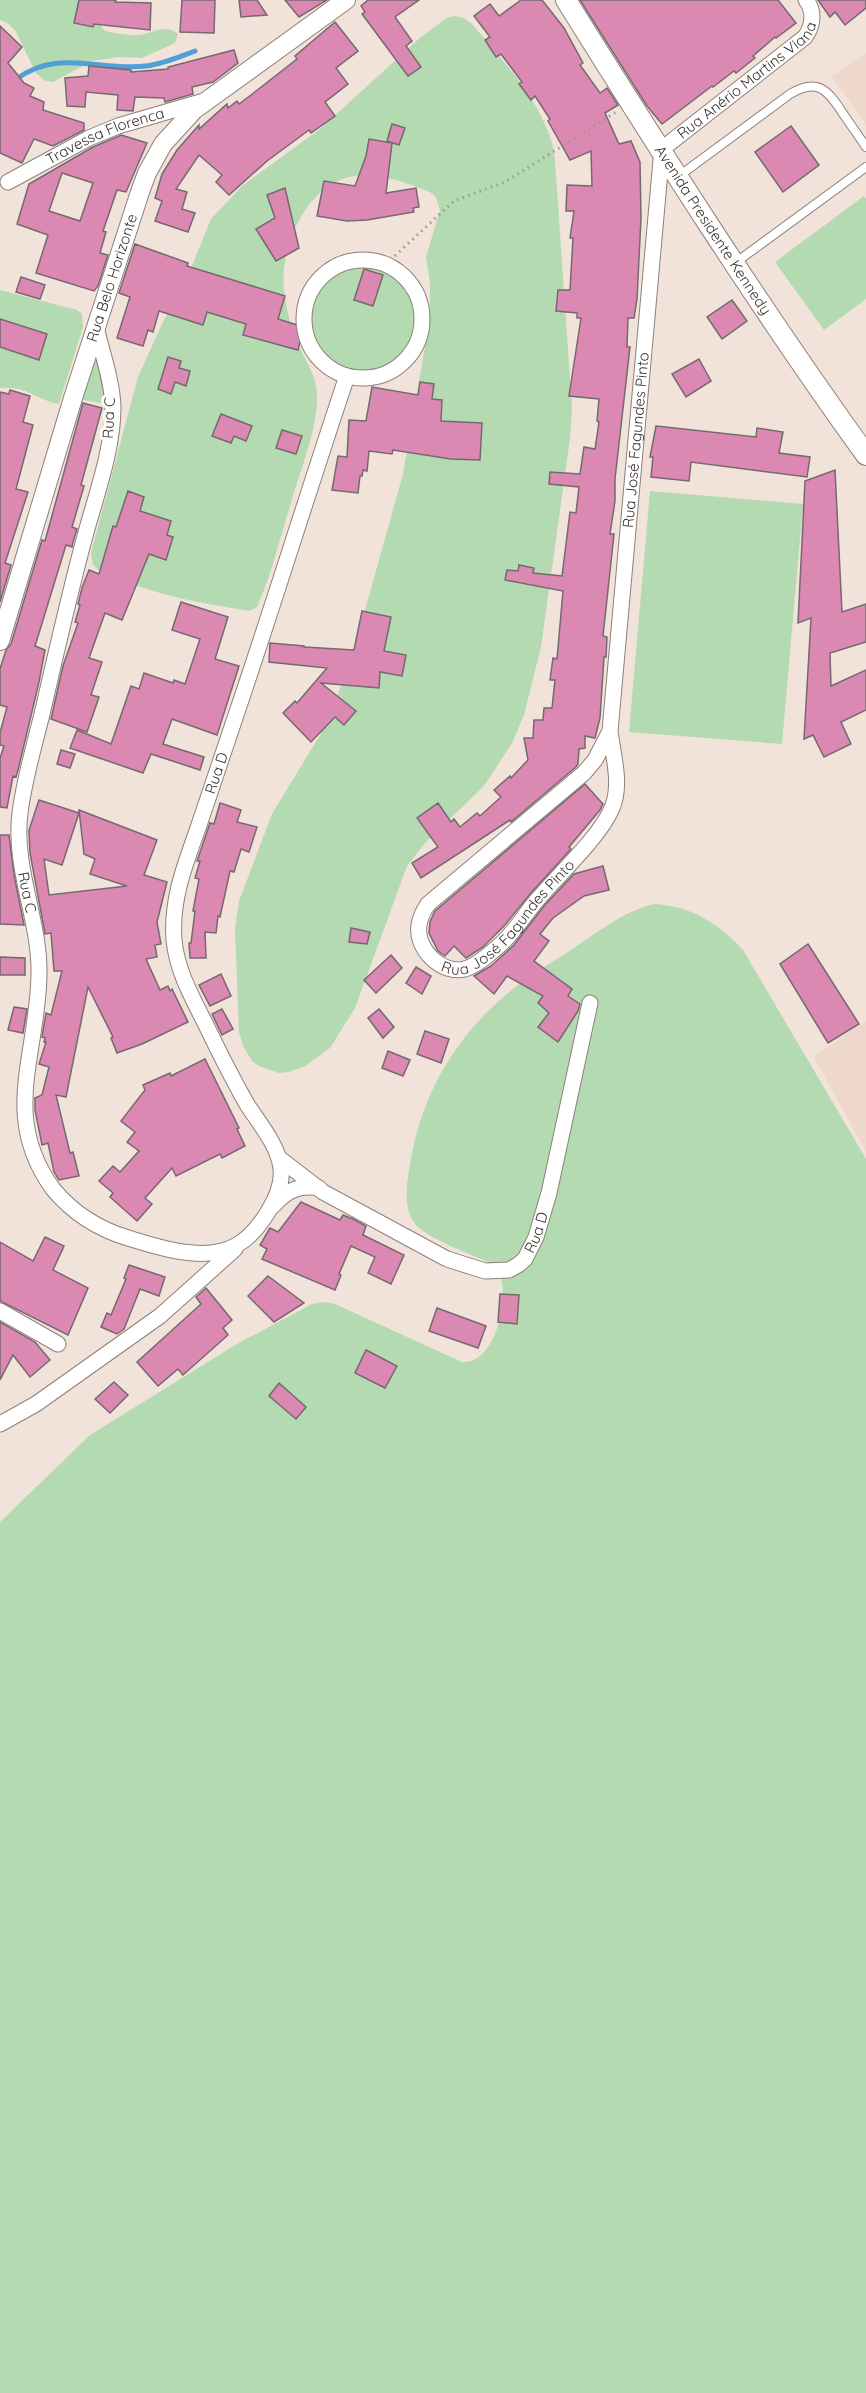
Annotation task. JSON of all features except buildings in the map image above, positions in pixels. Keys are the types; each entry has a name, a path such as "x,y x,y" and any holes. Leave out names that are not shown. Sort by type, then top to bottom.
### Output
{"main road":[{"name":"Avenida Presidente Kennedy","path":"566,0 630,103 798,361 866,455"}],"street":[{"name":"Rua Belo Horizonte","path":"0,641 96,327 147,173 173,131 207,100 346,0"},
{"name":"Rua Anério Martins Viana","path":"662,149 805,37 812,16 812,9 806,0"},
{"name":"Travessa Florenca","path":"8,182 110,129 207,100"},
{"name":"Rua José Fagundes Pinto","path":"610,731 595,760 584,773 428,904 419,923 419,933 421,941 433,960 441,966 454,970 464,969 487,955 510,935 530,908 589,841 612,808 616,796 610,731 662,149"},
{"path":"365,260 386,264 404,275 416,292 422,313 421,334 407,359 390,372 370,378 347,376 324,364 310,347 304,319 308,297 320,279 337,266 365,260"},
{"name":"Rua C","path":"96,327 109,378 113,405 110,433 20,813 21,858 39,971 35,1018 21,1099 21,1121 25,1141 36,1165 50,1185 71,1208 101,1228 124,1237 191,1253 224,1250 240,1244"},
{"name":"Rua D","path":"347,376 182,870 174,917 175,949 182,977 234,1082 279,1158 319,1188 358,1212 460,1265 495,1272 509,1270 518,1265 525,1259 536,1237 549,1193 590,1003"},
{"path":"262,1220 278,1191 281,1173 279,1158"},
{"path":"0,1424 51,1394 160,1316 240,1244 280,1198 292,1190 304,1187 319,1188"},
{"path":"191,1253 199,1261 200,1270 191,1290"},
{"path":"0,1311 58,1344"}],"lane":[{"path":"679,177 790,94 809,86 821,88 831,96 866,147"},
{"path":"735,263 866,167"}],"path":[{"path":"386,264 454,201 505,182 630,103"}],"shaded area":[{"path":"866,53 866,124 832,77"},
{"path":"866,1021 866,1151 814,1057"}],"green space":[{"path":"0,0 96,0 101,26 105,31 136,35 169,29 178,34 175,43 142,58 118,57 92,61 53,82 45,81 36,73 15,30 0,20"},
{"path":"455,16 464,18 472,24 518,80 546,126 554,155 572,408 570,438 541,647 524,715 512,743 484,786 426,842 407,866 355,1008 330,1048 305,1066 279,1073 252,1061 243,1046 239,1032 235,929 239,901 272,814 328,722 353,653 403,474 430,317 430,282 426,257 440,210 436,197 430,192 394,180 365,175 355,176 338,181 323,190 300,219 292,236 286,254 284,289 295,336 316,384 316,415 307,453 257,607 250,611 201,603 153,591 100,570 93,565 91,553 138,377 163,322 185,283 211,219 242,186 320,129 421,37 447,18"},
{"path":"864,196 866,199 866,299 824,330 775,262"},
{"path":"363,260 396,270 412,286 422,319 412,352 396,368 363,378 330,368 314,352 304,319 314,286 330,270"},
{"path":"0,290 77,310 82,314 83,327 59,404 26,391 0,388"},
{"path":"94,334 110,405 74,398"},
{"path":"650,491 803,504 782,744 629,732"},
{"path":"654,904 692,912 714,924 743,950 866,1159 866,2393 0,2393 0,1522 90,1435 237,1344 312,1304 326,1302 335,1304 462,1362 475,1359 485,1351 499,1323 502,1306 501,1276 496,1266 451,1246 419,1228 413,1221 408,1206 407,1190 411,1159 425,1109 447,1063 477,1023 495,1005 528,978 611,923 631,912"}],"waterway":[{"path":"15,80 31,70 47,65 79,63 146,66 195,51"}]}
